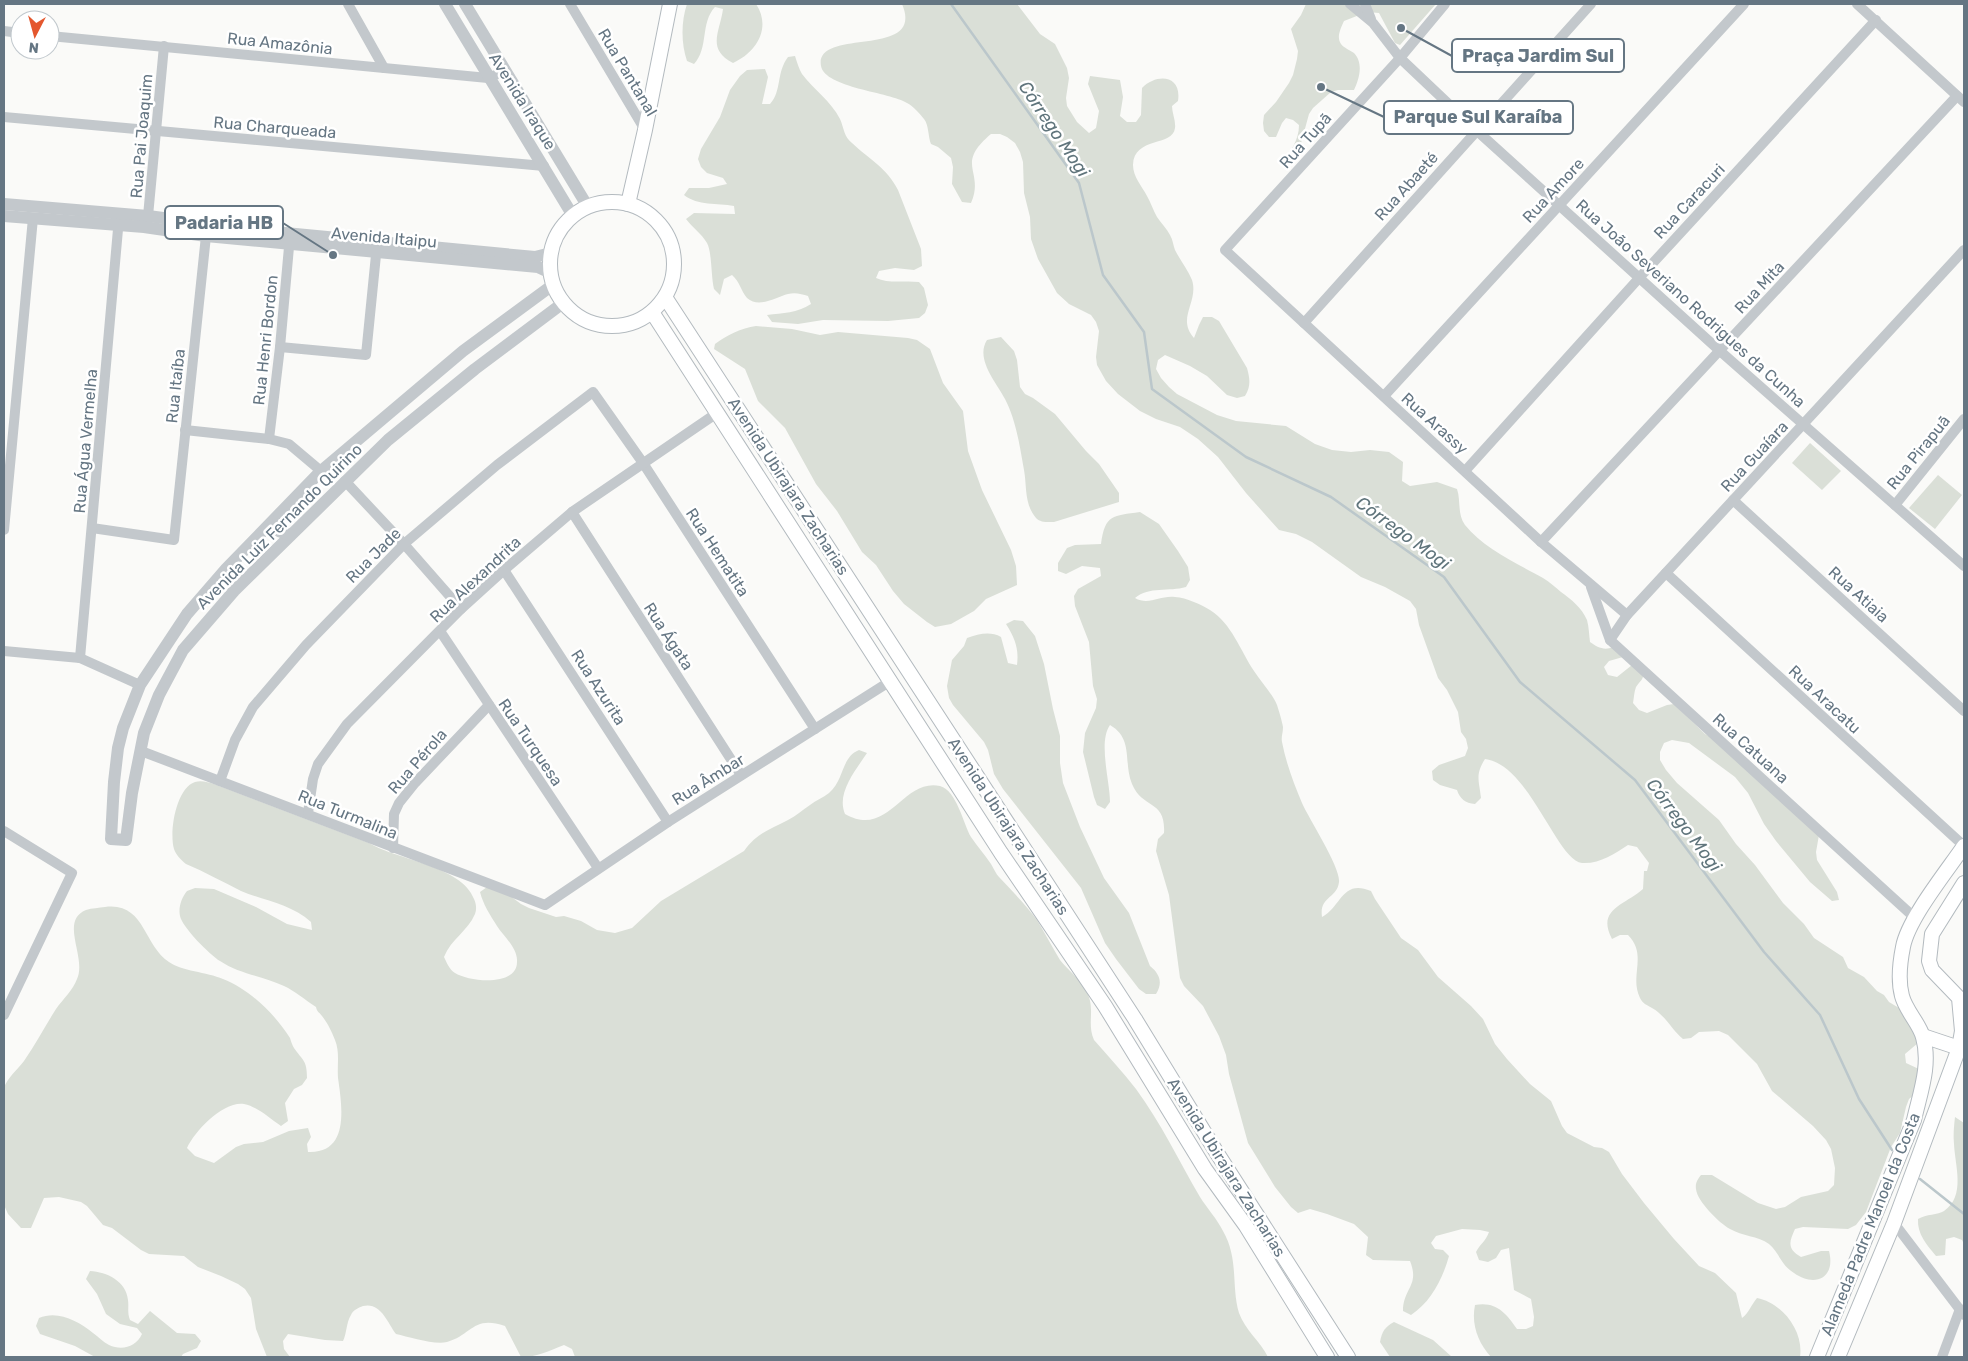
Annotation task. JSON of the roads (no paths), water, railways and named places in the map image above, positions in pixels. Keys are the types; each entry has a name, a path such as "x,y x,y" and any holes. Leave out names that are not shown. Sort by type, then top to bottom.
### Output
{"main road":[{"path":"628,204 670,4"},
{"path":"615,202 628,204 652,216 662,226 673,250 675,264 673,278 665,297 652,312 638,320 622,325 590,322 575,314 564,302 552,278 551,254 558,234 573,216 588,206 615,202"},
{"name":"Avenida Ubirajara Zacharias","path":"665,297 1135,1019 1217,1153 1348,1357"},
{"name":"Avenida Ubirajara Zacharias","path":"652,312 1001,853 1105,1006 1205,1169 1246,1226 1327,1357"},
{"name":"Alameda Padre Manoel da Costa","path":"1817,1357 1914,1120 1924,1080 1926,1056 1923,1036 1902,997 1900,976 1903,945 1915,918 1964,846"},
{"path":"1962,1001 1932,970 1929,961 1932,934 1964,883"},
{"name":"Alameda Padre Manoel da Costa","path":"1838,1357 1894,1223 1962,1049 1962,1001"},
{"path":"1923,1036 1962,1049"}],"street":[{"path":"348,4 384,68"},
{"name":"Avenida Iraque","path":"444,4 573,216"},
{"name":"Avenida Iraque","path":"465,4 588,206"},
{"name":"Rua Pantanal","path":"570,4 577,9 645,130"},
{"path":"1350,4 1373,22"},
{"path":"1365,4 1373,22"},
{"name":"Rua Tupã","path":"1224,250 1400,58 1445,4"},
{"name":"Rua Abaeté","path":"1304,323 1591,4"},
{"name":"Rua Amore","path":"1384,396 1744,4"},
{"path":"1857,4 1961,99"},
{"name":"Rua Caracuri","path":"1465,471 1876,20"},
{"name":"Rua João Severiano Rodrigues da Cunha","path":"1373,22 1400,58 1476,130 1720,351 1964,566"},
{"name":"Rua Amazônia","path":"60,37 488,78 505,71"},
{"name":"Rua Pai Joaquim","path":"146,222 164,46"},
{"name":"Rua Mita","path":"1542,542 1720,351 1961,99"},
{"name":"Rua Charqueada","path":"4,118 544,166"},
{"name":"Avenida Itaipu","path":"4,204 119,220"},
{"name":"Avenida Itaipu","path":"4,216 146,222 377,247 535,257 551,254"},
{"path":"4,530 33,218"},
{"name":"Rua Água Vermelha","path":"80,658 119,220"},
{"name":"Avenida Itaipu","path":"146,222 206,236 290,239"},
{"name":"Rua Itaíba","path":"92,528 174,540 206,236"},
{"name":"Rua Henri Bordon","path":"269,439 290,239"},
{"path":"280,347 366,354 377,247"},
{"name":"Avenida Itaipu","path":"377,247 538,267 552,278"},
{"name":"Rua Arassy","path":"1224,250 1542,542 1627,615"},
{"name":"Rua Guaíara","path":"1610,640 1627,615 1964,250"},
{"name":"Avenida Luiz Fernando Quirino","path":"552,278 321,471 226,568 187,614 140,685 124,728 118,748 111,840 126,840 132,793 144,732 159,695 183,650 234,591 394,435 475,368 564,302"},
{"name":"Rua Hematita","path":"593,392 643,463 815,729"},
{"name":"Rua Jade","path":"220,781 235,740 253,707 306,645 404,544 497,464 593,392"},
{"name":"Rua Alexandrita","path":"308,813 312,785 318,764 347,724 461,609 572,512 717,413"},
{"path":"382,419 392,428 394,435"},
{"name":"Rua Pirapuã","path":"1895,505 1964,419"},
{"path":"185,430 269,439 289,444 321,471"},
{"path":"345,481 461,609"},
{"name":"Rua Atiaia","path":"1733,500 1964,711"},
{"name":"Rua Ágata","path":"572,512 741,775"},
{"path":"280,514 277,526 279,531 290,535"},
{"name":"Rua Azurita","path":"504,570 668,822"},
{"name":"Rua Aracatu","path":"1666,573 1964,846"},
{"name":"Rua Catuana","path":"1590,585 1610,640 1915,918"},
{"name":"Rua Turquesa","path":"440,631 598,868"},
{"path":"4,651 80,658 140,685"},
{"name":"Rua Âmbar","path":"545,905 668,822 890,682"},
{"name":"Rua Pérola","path":"394,848 394,814 399,803 415,783 489,705"},
{"name":"Rua Turmalina","path":"141,751 308,813 394,848 545,905"},
{"path":"4,831 72,873 5,1008"},
{"path":"1894,1223 1962,1312 1942,1357"}],"waterway":[{"name":"Córrego Mogi","path":"951,4 1079,183 1103,275 1144,332 1152,389 1246,457 1331,497 1444,577 1520,682 1635,780 1764,952 1820,1015 1859,1099 1892,1150"},
{"name":"Córrego Mogi","path":"1920,1179 1964,1214"}],"place":[{"name":"Praça Jardim Sul","path":"1401,28"},
{"name":"Parque Sul Karaíba","path":"1321,87"},
{"name":"Padaria HB","path":"333,255"}]}
